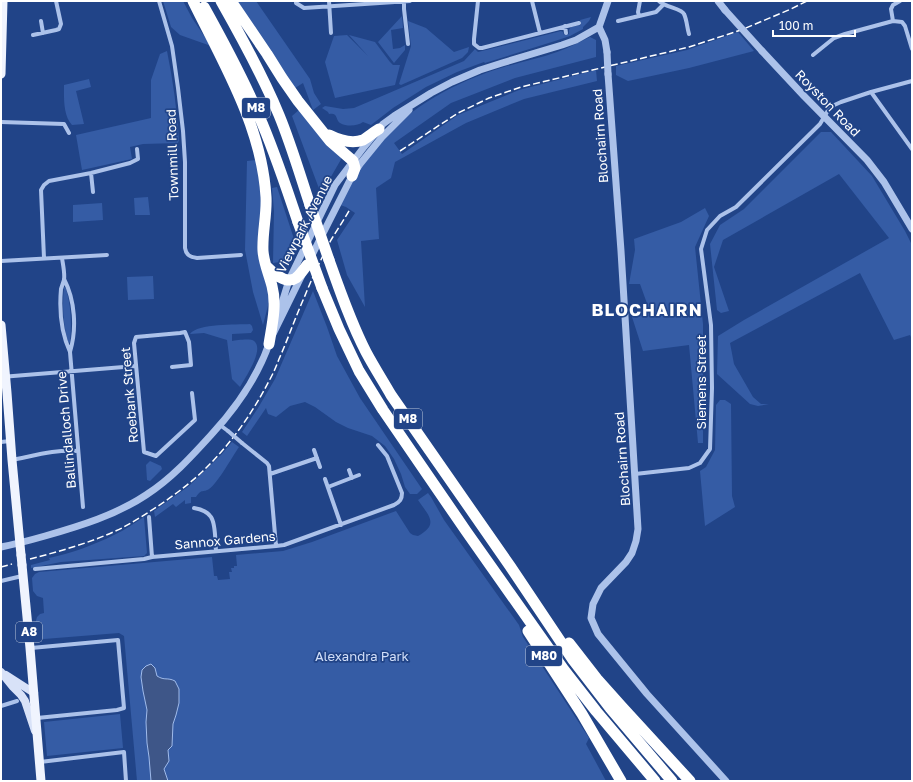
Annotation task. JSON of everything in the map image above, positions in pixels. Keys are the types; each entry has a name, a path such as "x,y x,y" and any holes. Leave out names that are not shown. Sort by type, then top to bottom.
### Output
{"highway":[{"path":"193,1 244,107 256,144 264,180 266,212 263,251 265,265 273,288 275,311 269,344"},
{"name":"M8","path":"200,1 237,69 260,117 322,288 359,371 383,410 564,670 600,716 655,781"},
{"name":"M8","path":"221,1 252,58 280,116 329,260 352,322 378,373 391,395 510,566 573,660 610,708 672,781"},
{"path":"231,1 282,78 322,131 330,141 354,161 355,168 352,176"},
{"path":"322,131 338,139 354,142 365,139 379,128"},
{"path":"265,265 277,276 289,280 296,278 307,265"},
{"name":"M80","path":"466,531 582,714 621,781"},
{"name":"M80","path":"510,566 602,684 690,781"}],"main road":[{"path":"1,74 3,1"},
{"name":"A8","path":"1,325 3,377 8,392 6,442 12,460 37,718 41,781"},
{"path":"1,673 34,693"},
{"path":"1,673 25,701 38,741"}],"street":[{"path":"33,35 59,29 60,22 56,1"},
{"name":"Townmill Road","path":"159,1 172,46 183,131 185,162 186,252 188,256 192,258 241,255"},
{"path":"296,1 296,3 304,8 410,1"},
{"path":"329,1 331,32"},
{"path":"404,1 408,44"},
{"path":"474,1 478,1 474,44 479,48 579,23"},
{"path":"532,1 540,33"},
{"path":"599,27 608,1"},
{"path":"639,16 638,10 640,1"},
{"path":"659,1 663,5 684,13 689,34"},
{"name":"Royston Road","path":"718,1 804,96 867,160 909,217 912,229"},
{"path":"893,21 893,5 900,1"},
{"path":"618,21 656,12 663,5"},
{"path":"40,21 43,33"},
{"path":"813,55 834,38 893,21 902,22 905,26 912,49"},
{"path":"565,26 566,33"},
{"name":"Blochairn Road","path":"599,27 605,40 607,52 622,258 638,529 632,553 626,562 601,588 593,604 591,618 598,634 647,694 726,781"},
{"name":"Viewpark Avenue","path":"1,547 20,543 104,517 146,495 180,468 220,425 246,392 260,367 269,344 289,280 335,186 379,128 394,116 441,87 480,70 562,46 599,27"},
{"name":"Siemens Street","path":"635,474 689,468 700,463 710,449 712,388 711,325 701,249 706,230 720,216 736,207 759,185 820,124 830,107 872,92 912,81"},
{"path":"872,92 912,149"},
{"name":"Viewpark Avenue","path":"269,344 352,176 382,137 420,99"},
{"path":"1,122 64,124 69,133"},
{"path":"44,258 41,190 46,183 49,181 92,173 130,163 138,159 137,149"},
{"path":"92,173 93,192"},
{"path":"1,261 107,255"},
{"name":"Ballindalloch Drive","path":"62,258 64,279 61,297 61,317 64,337 70,352 83,506"},
{"name":"Ballindalloch Drive","path":"64,279 68,286 73,308 74,330 70,352"},
{"name":"Roebank Street","path":"172,367 191,365 189,342 185,332 136,337 134,343 144,452 156,456 195,420 192,393"},
{"path":"3,377 136,366"},
{"path":"220,425 267,463 270,469 276,546"},
{"name":"Sannox Gardens","path":"34,568 144,560 152,556 284,545 342,525 398,504 401,501 402,493 387,456 378,445"},
{"path":"12,460 68,450 78,451"},
{"path":"314,450 320,467"},
{"path":"270,474 317,458"},
{"path":"349,470 352,478"},
{"path":"328,487 359,475"},
{"path":"325,479 342,525"},
{"path":"194,508 201,510 211,517 216,551"},
{"path":"149,517 152,556"},
{"path":"1,581 23,576"},
{"path":"30,648 118,640 124,708 37,718"},
{"path":"1,706 17,701"},
{"path":"40,762 124,752 126,781"}],"green space":[{"path":"163,1 183,1 192,18 211,46 180,35 171,27"},
{"path":"237,1 256,1 310,79 314,93 321,104 313,110 303,83 295,88"},
{"path":"402,16 403,28 391,30 393,49 400,48 405,45 405,50 394,63 378,42"},
{"path":"591,17 583,29 570,36 485,63 484,62 457,72 426,87 393,108 371,125 363,122 352,126 340,123 334,114 329,114 322,108 325,106 343,109 354,108 464,61 475,49 478,52 561,31 564,35 569,34 571,27 581,25 580,20"},
{"path":"408,21 426,28 454,52 469,47 468,52 462,58 401,85 399,84 411,46"},
{"path":"738,32 754,51 689,68 628,81 616,75 616,66 687,50"},
{"path":"347,35 368,56 349,35 375,42 393,65 400,65 395,85 335,98 325,62 334,36"},
{"path":"590,37 596,40 596,57 515,78 451,103 394,143 402,154 458,115 519,90 596,70 597,81 524,99 466,123 395,162 391,178 376,188 379,239 361,241 365,307 347,275 337,240 355,213 340,205 361,166 371,152 390,131 419,107 452,88 486,73 557,52"},
{"path":"167,51 176,106 178,143 143,144 130,147 132,159 82,170 76,135 151,118 151,80 160,54"},
{"path":"89,79 91,87 76,91 84,124 72,125 67,116 64,101 64,85"},
{"path":"300,109 343,156 321,194 292,116"},
{"path":"821,132 831,132 872,176 912,245 912,339 910,335 894,340 860,273 730,343 734,364 753,397 761,404 769,404 758,406 750,404 717,374 718,336 889,238 839,174 723,240 714,267 729,311 721,313 717,310 710,244 720,225 744,209"},
{"path":"257,160 270,298 263,325 253,292 245,250 247,161"},
{"path":"277,187 295,242 287,261 273,263 274,211 272,188"},
{"path":"148,197 150,215 135,215 134,198"},
{"path":"102,203 103,220 73,222 73,205"},
{"path":"705,208 709,216 695,247 703,324 703,443 698,443 689,345 643,351 632,317 649,309 640,284 629,284 635,250 634,239 681,222"},
{"path":"153,276 154,299 128,300 127,277"},
{"path":"64,287 66,288 68,295 71,315 71,335 69,343 66,335 63,315"},
{"path":"313,291 337,356 360,398 422,489 417,494 410,494 405,487 394,459 385,446 372,436 348,428 336,422 315,407 305,402 290,406 276,417 268,414 266,408 247,436 242,432 275,379"},
{"path":"250,324 253,330 251,333 232,334 232,341 252,340 257,345 256,357 250,371 240,387 232,379 227,340 204,333 190,334 194,330 209,326"},
{"path":"720,400 725,400 731,404 732,496 735,507 705,526 700,471 706,467 715,450 716,405"},
{"path":"232,442 239,447 213,486 202,491 196,497 191,497 191,503 185,504 185,500 176,507 173,504 155,517 154,511 189,486 221,455"},
{"path":"150,461 161,466 162,469 150,481 147,480 146,465"},
{"name":"Alexandra Park","path":"428,493 444,520 519,625 523,637 589,738 586,744 606,781 137,781 124,636 119,633 44,639 37,635 35,624 37,617 44,613 43,598 37,596 33,591 32,578 39,572 212,557 214,576 217,576 218,580 230,579 229,572 232,572 231,568 237,566 236,555 283,551 396,511 410,533 418,536 425,532 430,523 428,515 418,500"},
{"path":"144,517 147,553 144,556 61,562 31,568 31,565 50,560 49,558 74,551 106,539"},
{"path":"120,714 123,748 47,756 44,722"}],"shaded area":[{"path":"151,664 155,668 157,676 175,681 179,689 179,703 173,724 172,746 168,750 169,761 164,769 168,781 151,781 147,743 147,710 141,677 142,670"}],"railway":[{"path":"400,151 458,113 489,98 521,87 689,47 741,30 807,1"},
{"path":"30,559 88,542 122,528 154,509 175,494 213,461 240,429 272,376 317,269 331,240 350,209"},
{"path":"1,567 12,564"}],"district":[{"name":"BLOCHAIRN","path":"647,310"}]}
